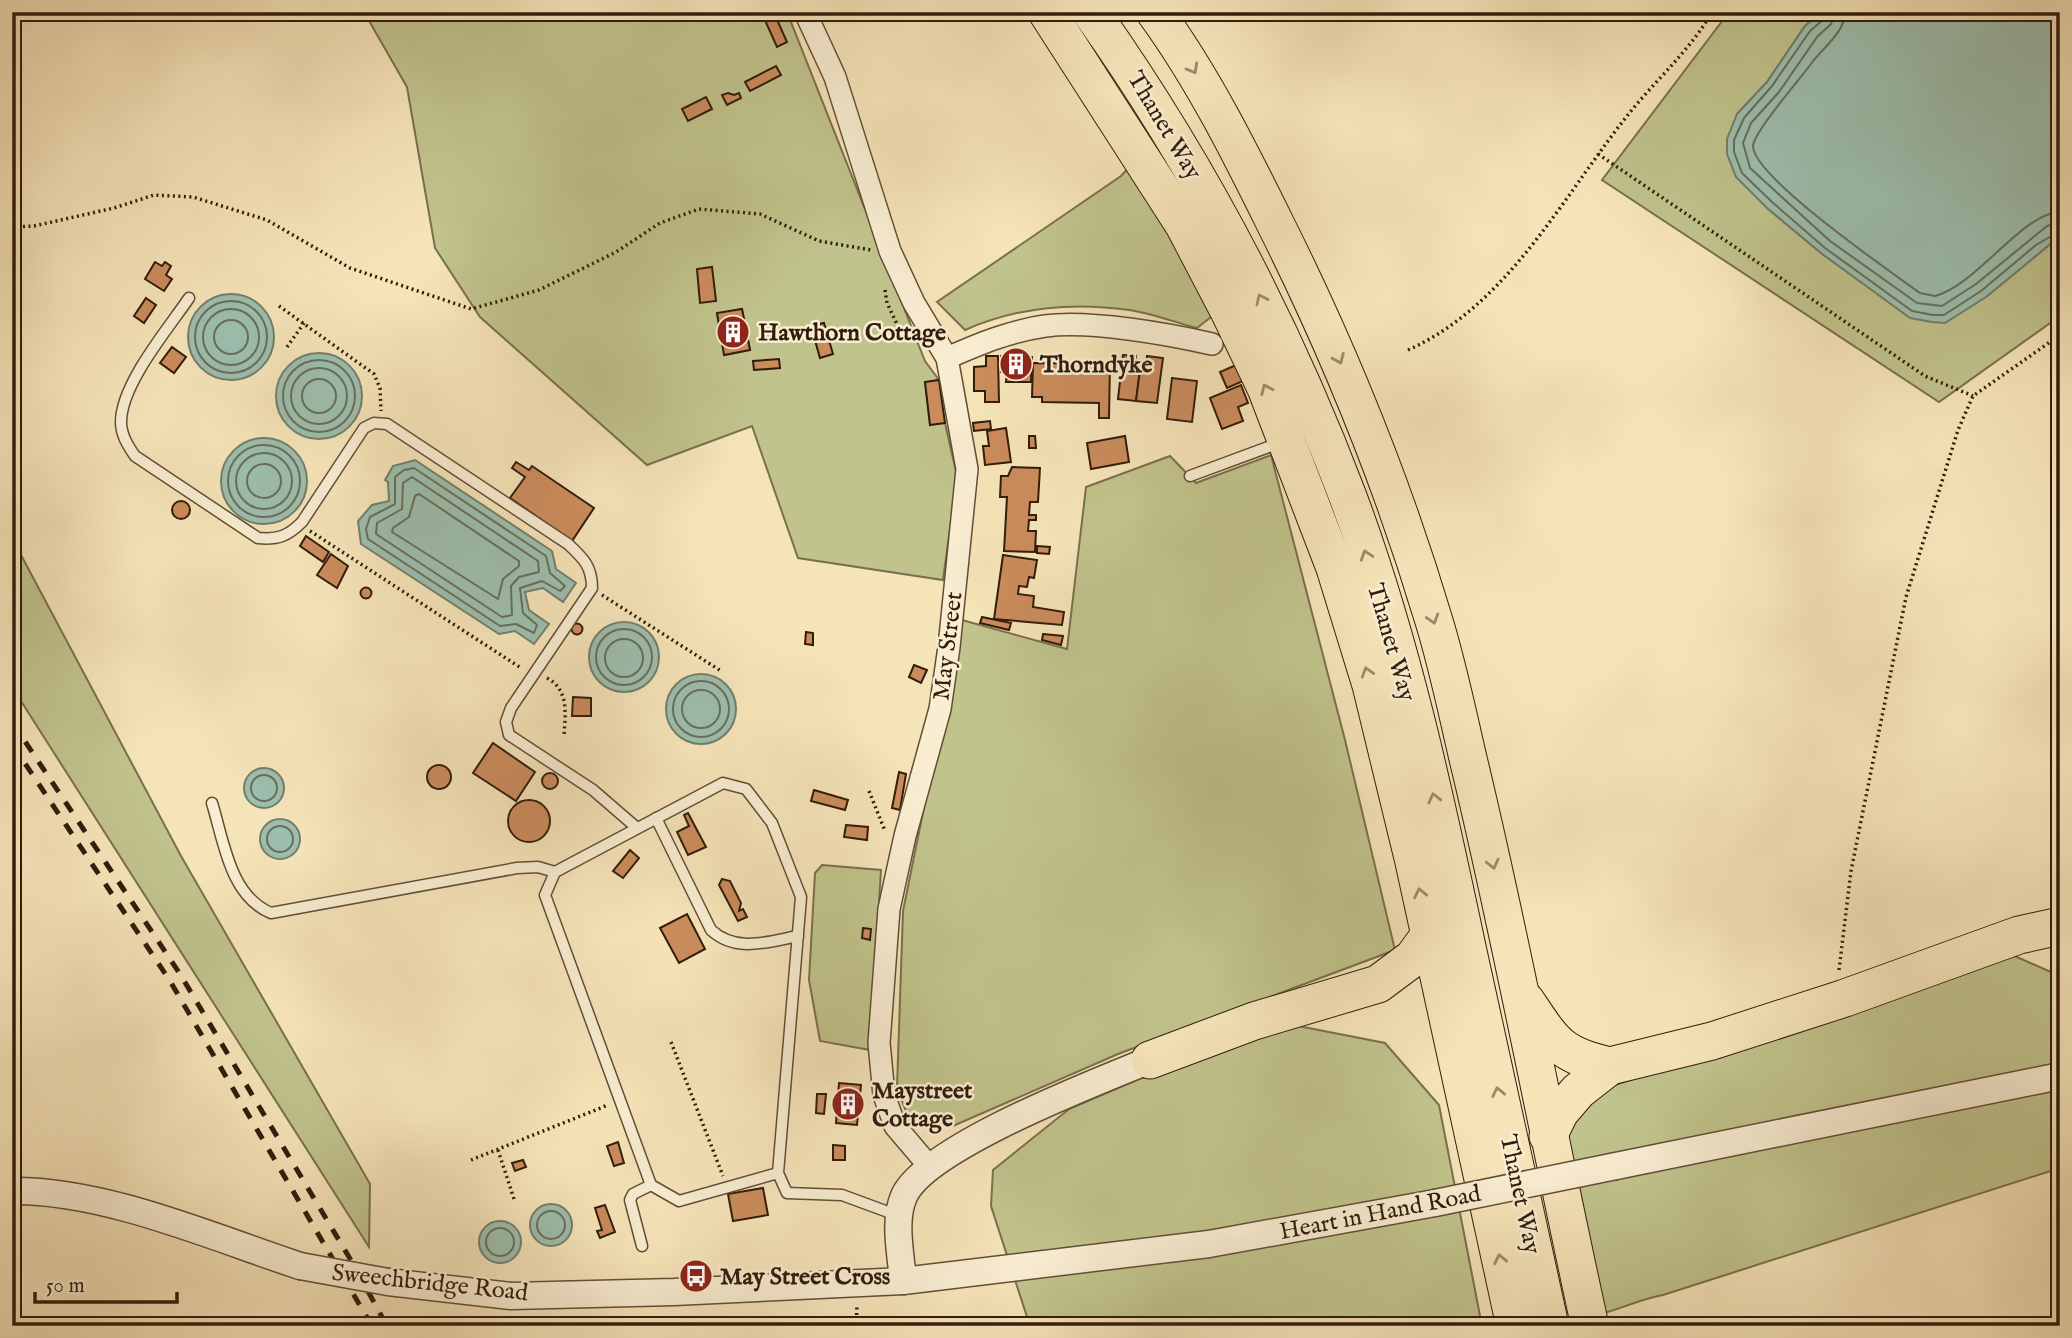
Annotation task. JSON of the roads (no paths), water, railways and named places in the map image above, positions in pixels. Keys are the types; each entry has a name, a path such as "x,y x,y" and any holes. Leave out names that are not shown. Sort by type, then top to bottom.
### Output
{"highway":[{"path":"1046,12 1184,225 1254,363 1287,440 1335,568 1371,685 1515,1326"},
{"name":"Thanet Way","path":"1091,12 1186,158 1239,251 1348,499 1384,609 1446,849 1550,1326"},
{"name":"Thanet Way","path":"1155,12 1181,49 1245,163 1318,308 1364,416 1436,624 1502,897 1548,1136 1590,1326"},
{"path":"1548,1136 1560,1111 1578,1091 1610,1066 1712,1041 1845,998 2019,935 2060,926"},
{"path":"1150,1060 1254,1021 1378,984 1413,958 1429,936"},
{"path":"1378,984 1423,993 1445,1008"},
{"path":"1520,992 1562,1049 1578,1059 1610,1066"}],"street":[{"name":"May Street","path":"805,12 835,77 890,251 914,303 947,358 967,469 940,709 889,909 879,1043 884,1095 895,1126 929,1166"},
{"path":"947,358 1000,336 1048,326 1131,331 1212,344"},
{"path":"903,1281 899,1216 908,1188 929,1166 989,1132 1150,1060"},
{"name":"Heart in Hand Road","path":"859,1283 903,1281 1209,1244 1435,1203 2060,1076"},
{"name":"Sweechbridge Road","path":"12,1191 46,1191 118,1206 300,1266 388,1282 511,1296 859,1283"}],"lane":[{"path":"189,298 124,401 121,422 125,442 135,456 258,538 274,539 290,534 300,525 365,428 387,424 568,544 587,562 592,573 592,588 511,708 506,722 509,735 593,790 637,828"},
{"path":"1189,476 1287,440"},
{"path":"778,1174 679,1201 652,1185 545,895 555,872 723,783 746,789 772,823 801,897 778,1174 787,1193 842,1195 899,1216"},
{"path":"212,803 234,874 245,895 255,906 271,913 517,868 538,867 555,872"},
{"path":"656,818 711,930 723,941 749,944 798,936"},
{"path":"642,1246 630,1200 633,1194 652,1185"}],"water":[{"path":"1822,12 2037,12 2060,26 2060,236 1986,297 1945,323 1910,318 1821,253 1767,208 1736,177 1727,154 1727,139 1737,114 1767,82 1805,26"},
{"path":"223,294 239,294 262,306 271,320 274,337 271,354 262,368 239,380 223,380 207,373 195,361 188,345 188,329 195,313 207,301"},
{"path":"311,353 327,353 350,365 359,379 362,396 359,413 350,427 327,439 311,439 295,432 283,420 276,404 276,388 283,372 295,360"},
{"path":"256,438 272,438 295,450 304,464 307,481 304,498 295,512 272,524 256,524 240,517 228,505 221,489 221,473 228,457 240,445"},
{"path":"415,460 552,551 556,569 576,583 563,602 543,588 525,592 529,610 549,624 534,644 515,631 499,634 361,544 358,521 372,505 389,501 388,482 385,480 393,466"},
{"path":"624,622 649,632 659,657 649,682 624,692 599,682 589,657 599,632"},
{"path":"701,674 726,684 736,709 726,734 701,744 676,734 666,709 676,684"},
{"path":"264,768 278,774 284,788 278,802 264,808 250,802 244,788 250,774"},
{"path":"280,819 294,825 300,839 294,853 280,859 266,853 260,839 266,825"},
{"path":"551,1204 566,1210 572,1225 566,1240 551,1246 536,1240 530,1225 536,1210"},
{"path":"500,1221 515,1227 521,1242 515,1257 500,1263 485,1257 479,1242 485,1227"}],"railway":[{"path":"12,722 180,974 352,1262 387,1326"},
{"path":"12,744 170,981 372,1326"}],"place":[{"name":"Hawthorn Cottage","path":"733,332"},
{"name":"Thorndyke","path":"1016,364"},
{"name":"Maystreet Cottage","path":"848,1104"},
{"name":"May Street Cross","path":"696,1276"}]}
